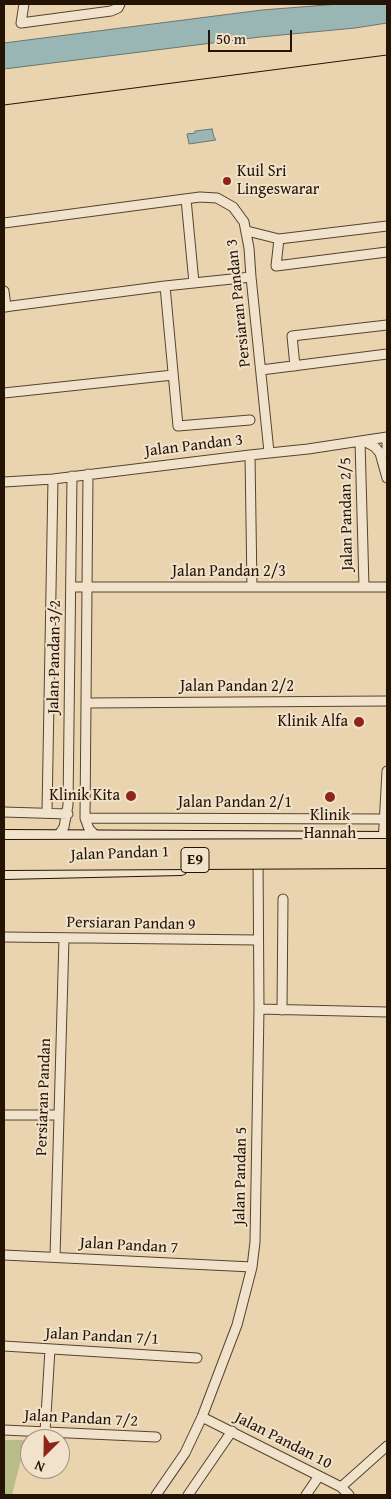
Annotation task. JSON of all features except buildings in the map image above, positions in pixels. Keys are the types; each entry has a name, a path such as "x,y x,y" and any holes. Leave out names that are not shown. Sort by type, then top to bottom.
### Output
{"highway":[{"name":"E9","path":"4,848 386,841"},
{"name":"E9","path":"4,862 386,864"}],"main road":[{"name":"Jalan Pandan 1","path":"4,836 259,836 386,841"},
{"path":"84,871 90,863 92,855 90,836"},
{"name":"Jalan Pandan 1","path":"4,873 386,864"}],"street":[{"path":"24,4 21,23 111,11 118,8 120,4"},
{"name":"Persiaran Pandan 3","path":"4,223 209,197 218,198 239,214 247,230 269,452"},
{"path":"186,199 194,283"},
{"path":"247,230 279,239 387,226"},
{"path":"279,239 276,266 387,252"},
{"path":"4,291 5,307 251,277"},
{"path":"165,286 178,426 250,420"},
{"path":"295,366 292,336 387,325"},
{"path":"261,370 387,354"},
{"path":"4,393 173,375"},
{"path":"387,437 387,452"},
{"name":"Jalan Pandan 3","path":"4,482 53,479 250,454 308,449 387,437"},
{"path":"362,441 375,446 380,453 387,478"},
{"name":"Jalan Pandan 2/5","path":"362,441 364,587"},
{"path":"250,454 252,587"},
{"path":"88,474 86,818 90,836"},
{"name":"Jalan Pandan 3/2","path":"58,836 64,827 68,814 72,476"},
{"name":"Jalan Pandan 3/2","path":"47,812 53,479"},
{"name":"Jalan Pandan 2/3","path":"72,587 387,587"},
{"name":"Jalan Pandan 2/2","path":"86,703 387,701"},
{"path":"386,864 387,771"},
{"path":"4,812 68,814"},
{"name":"Jalan Pandan 2/1","path":"86,818 385,818"},
{"name":"Jalan Pandan 5","path":"156,1495 185,1453 202,1417 237,1325 252,1267 255,1242 259,1009 259,836"},
{"path":"282,1010 283,900"},
{"name":"Persiaran Pandan 9","path":"4,937 258,940"},
{"name":"Persiaran Pandan","path":"55,1257 64,938"},
{"path":"259,1009 387,1012"},
{"path":"4,1115 59,1115"},
{"name":"Jalan Pandan 7","path":"4,1255 252,1267"},
{"name":"Jalan Pandan 7/1","path":"4,1346 198,1358"},
{"path":"45,1429 50,1349"},
{"name":"Jalan Pandan 10","path":"202,1417 340,1487 350,1495"},
{"name":"Jalan Pandan 7/2","path":"4,1430 20,1431"},
{"path":"188,1495 232,1431"},
{"name":"Jalan Pandan 7/2","path":"70,1433 156,1437"},
{"path":"340,1487 387,1446"},
{"path":"306,1495 319,1476"}],"green space":[{"path":"4,1440 20,1440 20,1464 12,1495 4,1495"}],"water":[{"path":"339,4 387,4 387,23 4,69 4,43 262,10"},
{"path":"212,129 216,140 189,144 187,134"}],"tram line":[{"path":"4,105 387,55"}],"place":[{"name":"Kuil Sri Lingeswarar","path":"227,181"},
{"name":"Klinik Alfa","path":"359,722"},
{"name":"Klinik Kita","path":"131,796"},
{"name":"Klinik Hannah","path":"330,797"}]}
